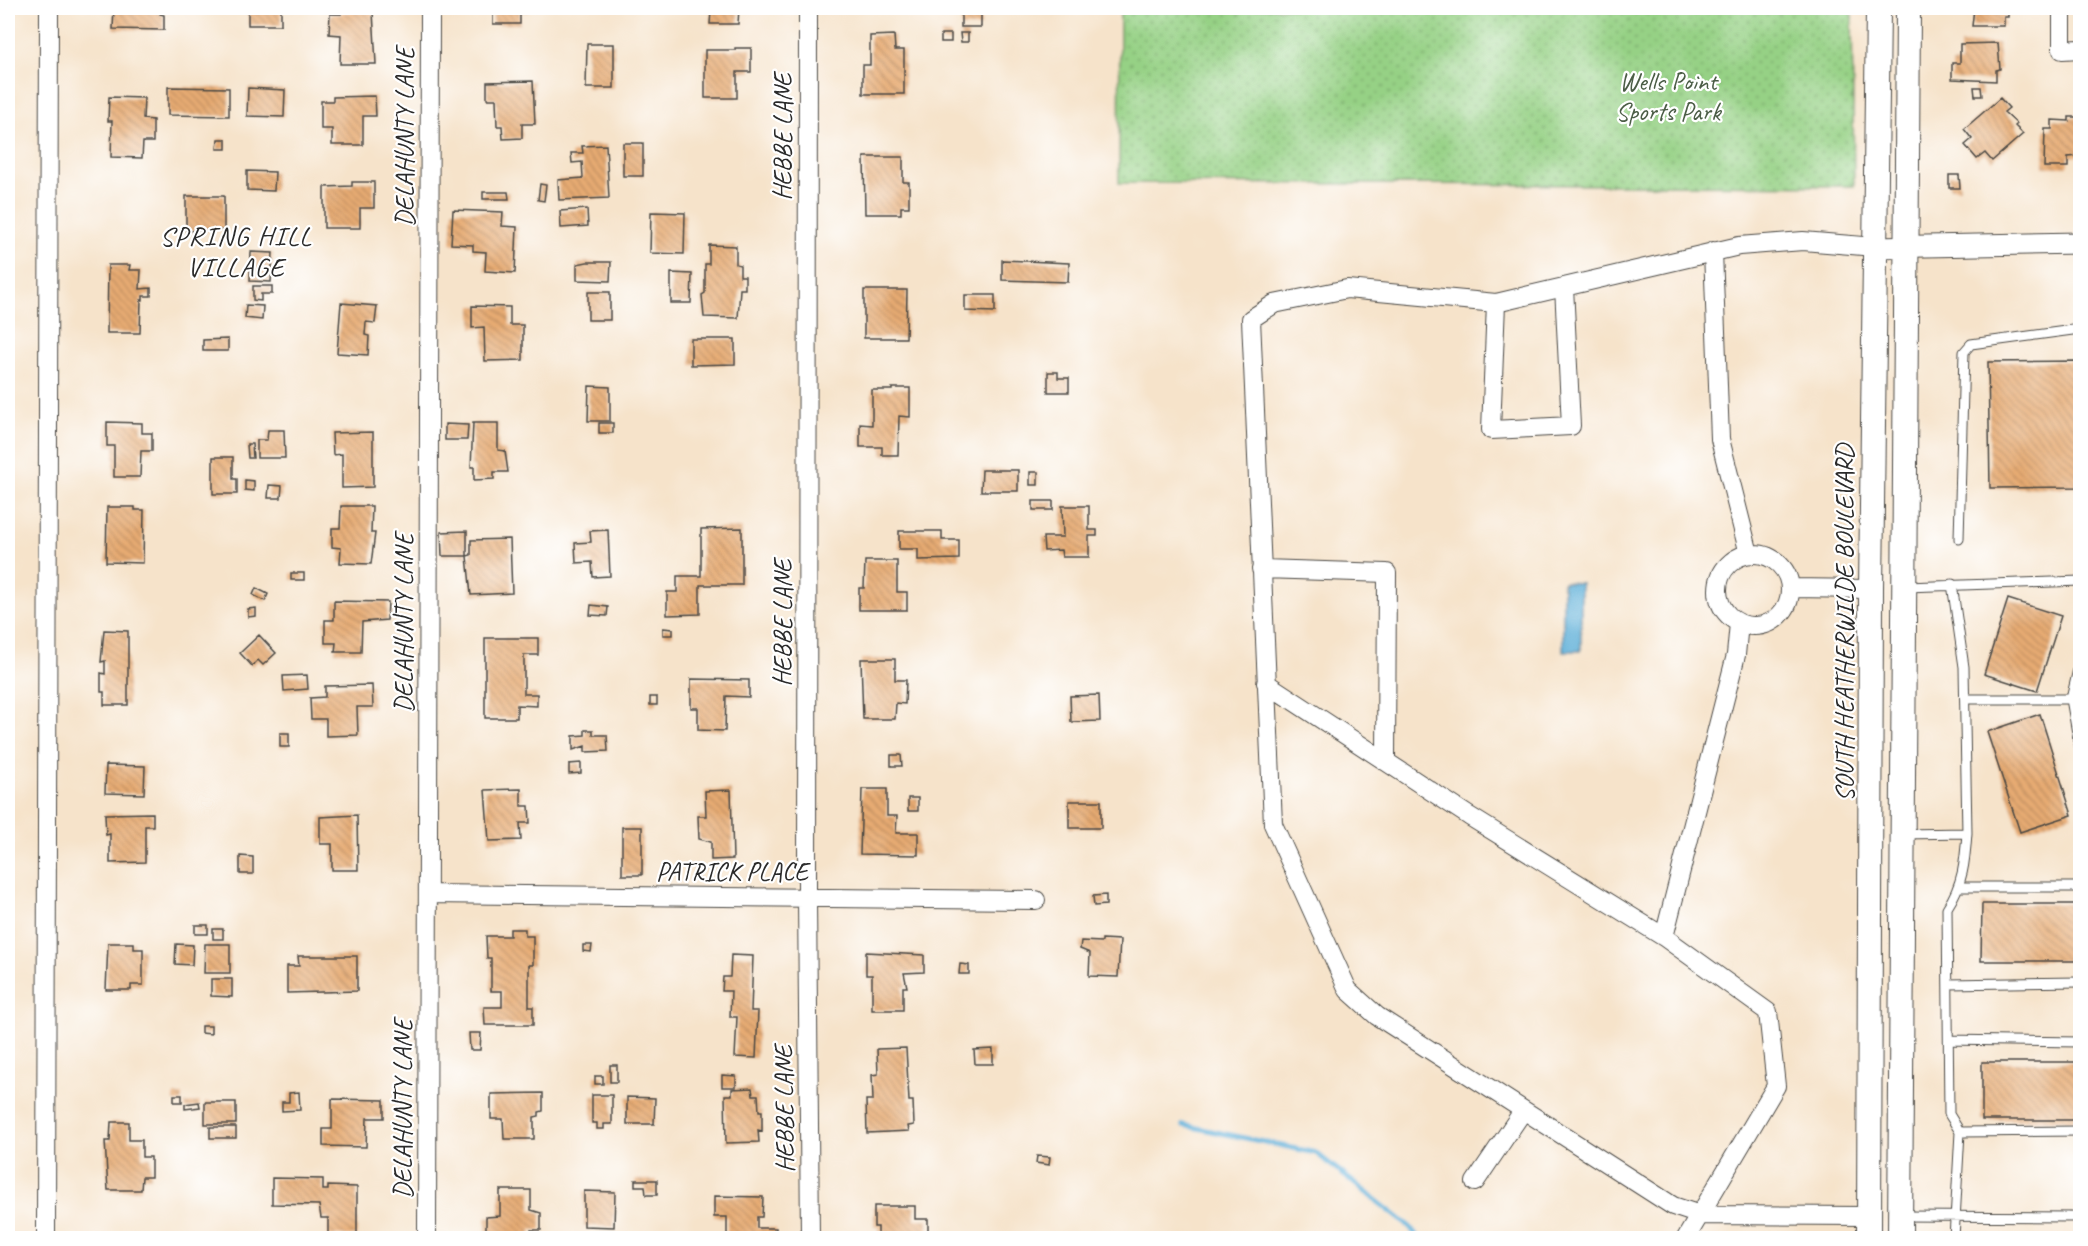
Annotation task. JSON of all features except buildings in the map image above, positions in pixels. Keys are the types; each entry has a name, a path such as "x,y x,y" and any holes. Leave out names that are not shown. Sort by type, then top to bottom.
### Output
{"main road":[{"name":"SOUTH HEATHERWILDE BOULEVARD","path":"1869,1227 1871,589 1878,8"},
{"path":"1869,1227 1900,1227 1908,8"},
{"path":"1871,589 1903,587"}],"street":[{"path":"46,1239 49,8"},
{"name":"DELAHUNTY LANE","path":"427,1239 430,8"},
{"name":"HEBBE LANE","path":"808,8 807,897 810,1239"},
{"path":"2062,8 2061,50 2080,50"},
{"path":"1869,1227 1700,1215 1673,1206 1377,1016 1348,990 1273,824 1251,319 1274,304 1347,289 1496,303 1739,246 1803,241 1906,248 2080,243"},
{"path":"1713,252 1720,439 1749,554"},
{"path":"1496,303 1491,430 1571,426 1564,287"},
{"path":"1749,554 1772,558 1781,566 1790,588 1788,600 1774,620 1751,626 1739,623 1722,608 1718,585 1728,564 1749,554"},
{"path":"1261,569 1387,573 1386,761"},
{"path":"1790,588 1871,589"},
{"path":"1664,937 1736,655 1739,623"},
{"path":"1266,683 1664,937 1768,1012 1776,1086 1686,1239"},
{"name":"PATRICK PLACE","path":"428,894 1036,900"},
{"path":"1476,1182 1523,1111"}],"lane":[{"path":"1959,539 1964,352 1971,344 2080,329"},
{"path":"1903,587 2080,580"},
{"path":"1952,584 1959,622 1965,699 1967,833 1964,874 1947,908 1949,1114 1960,1132 1954,1239"},
{"path":"2080,661 2076,699 2080,750"},
{"path":"1965,699 2076,699"},
{"path":"1901,834 1967,833"},
{"path":"1959,887 2080,887"},
{"path":"1949,984 2080,982"},
{"path":"1949,1040 2080,1042"},
{"path":"1960,1132 2080,1131"},
{"path":"1900,1227 1954,1216 2080,1217"}],"green space":[{"name":"Wells Point Sports Park","path":"1120,8 1852,8 1854,186 1119,183"}],"water":[{"path":"1563,582 1581,583 1581,651 1563,651"}],"waterway":[{"path":"1183,1125 1316,1153 1410,1227 1418,1238"}],"district":[{"name":"SPRING HILL VILLAGE","path":"236,252"}]}
